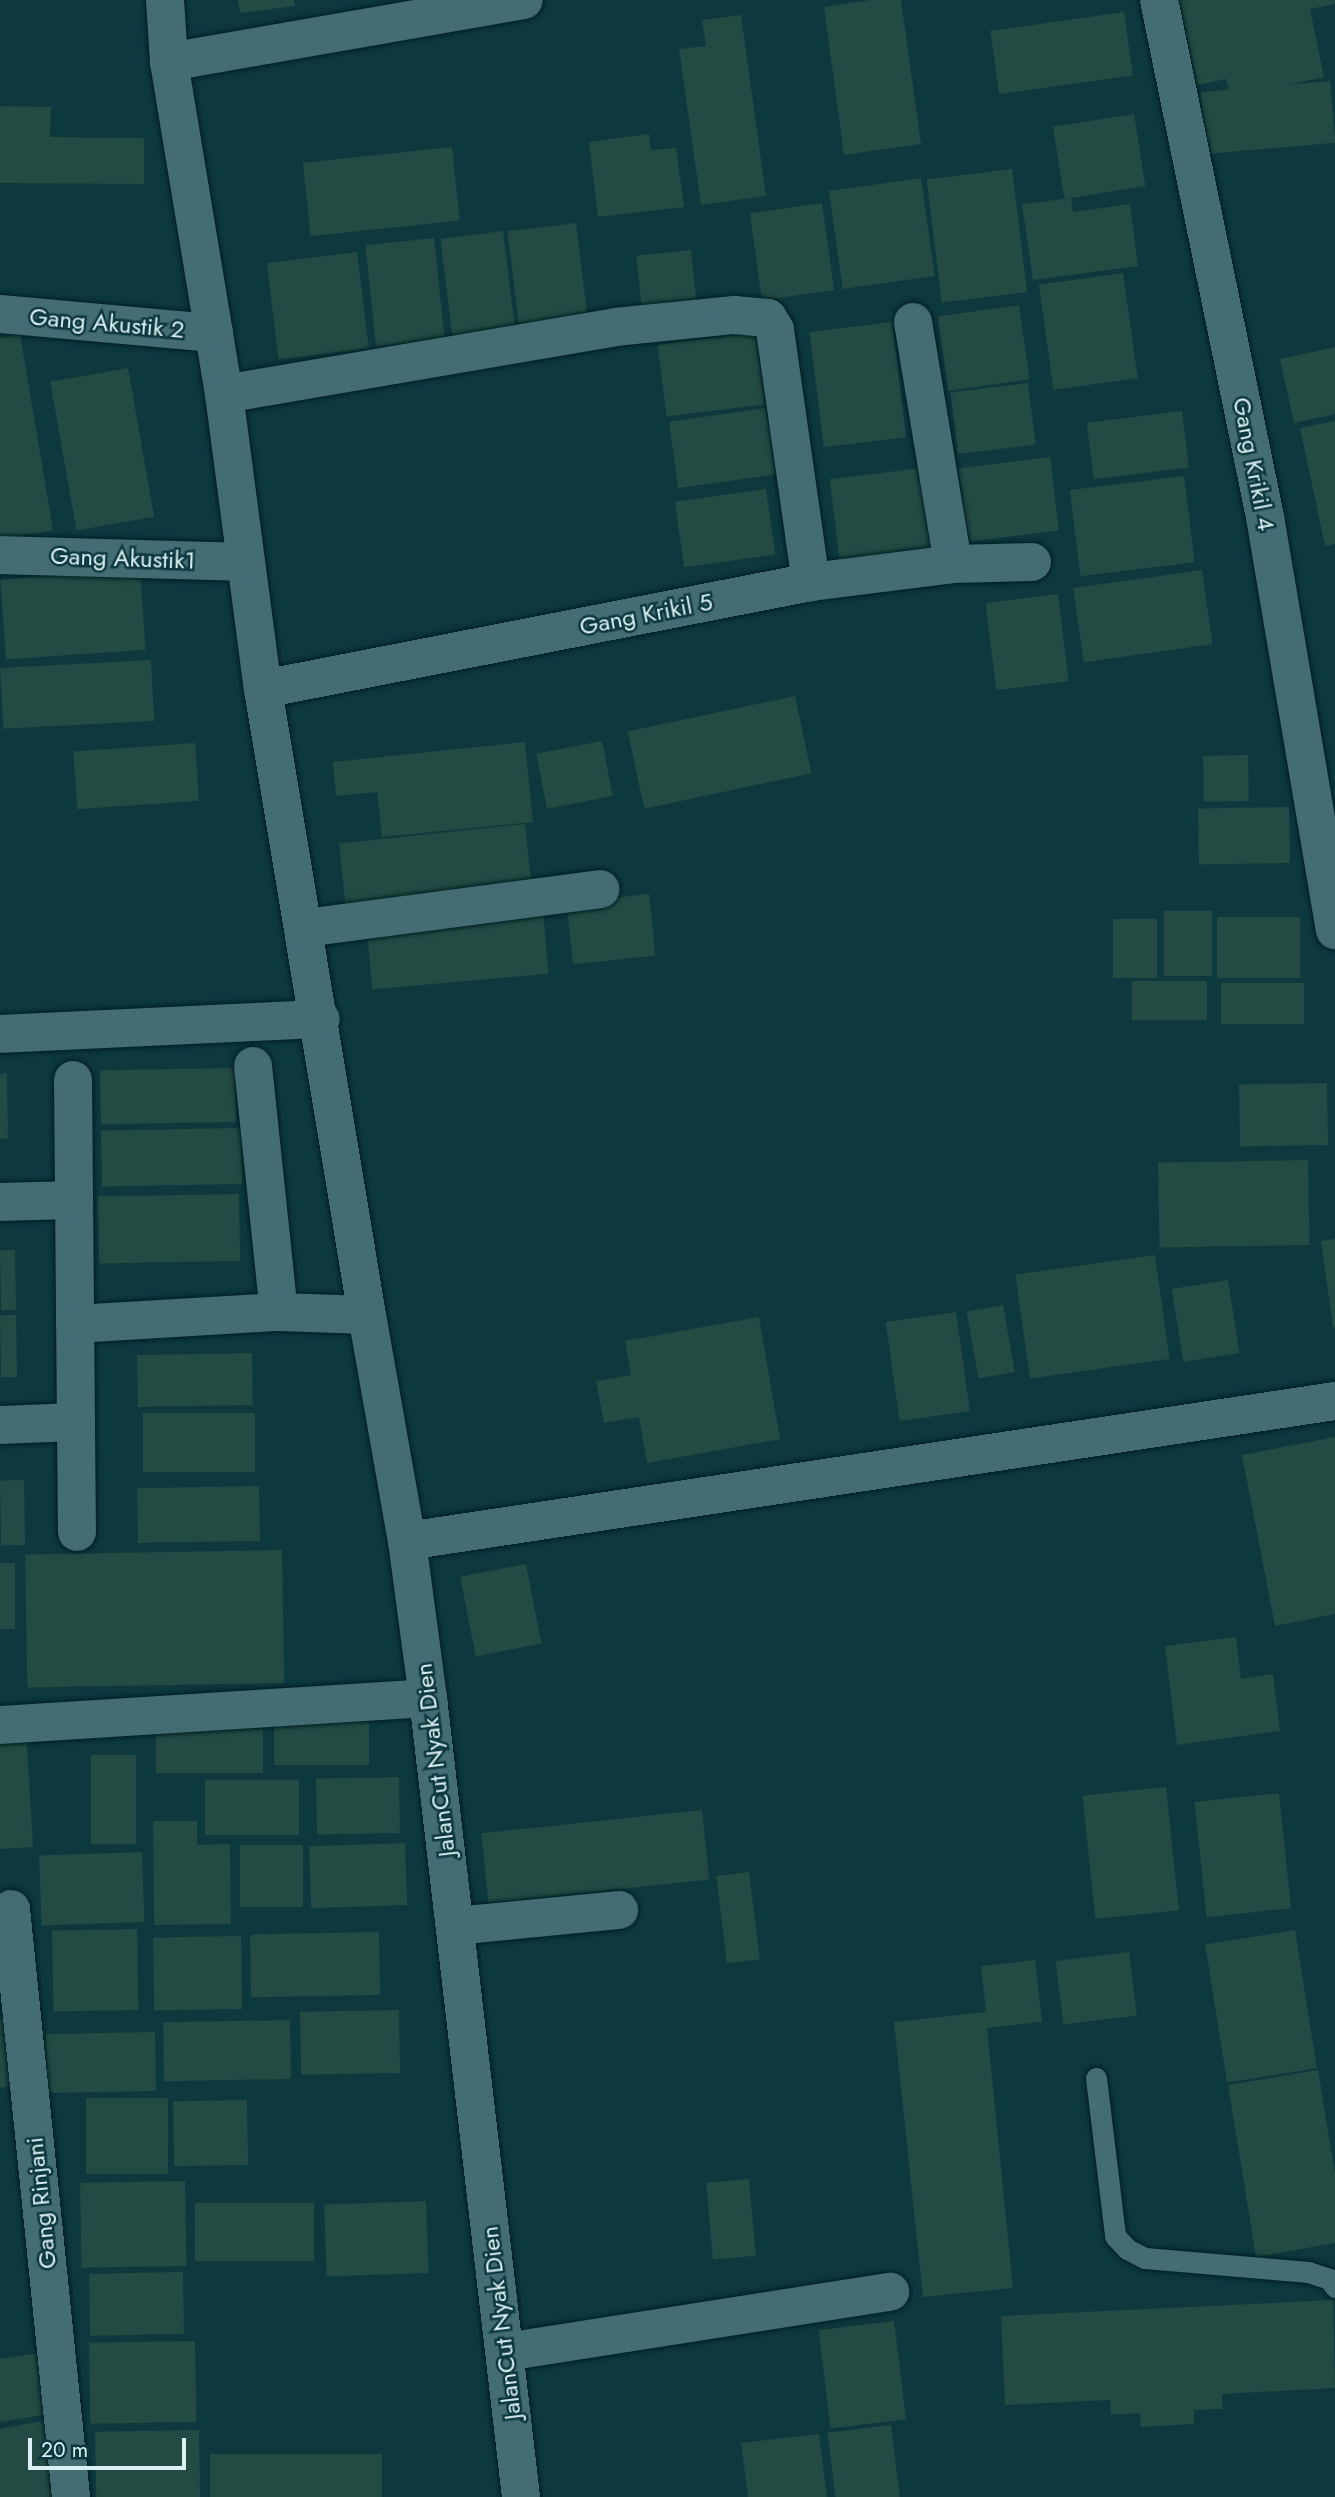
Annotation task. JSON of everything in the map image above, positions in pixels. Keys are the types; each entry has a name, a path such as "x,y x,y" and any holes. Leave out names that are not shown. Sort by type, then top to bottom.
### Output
{"street":[{"name":"JalanCut Nyak Dien","path":"165,0 169,62 225,394 263,689 321,1019 367,1315 407,1541 428,1698 521,2497"},
{"path":"169,62 524,0"},
{"name":"Gang Krikil 4","path":"1159,0 1265,517 1335,930"},
{"name":"Gang Akustik 2","path":"0,314 214,333"},
{"path":"225,394 615,327 734,315 768,318 775,330 811,582"},
{"path":"913,322 953,564"},
{"name":"Gang Akustik1","path":"0,555 246,562"},
{"name":"Gang Krikil 5","path":"263,689 811,582 953,564 1032,562"},
{"path":"305,928 600,889"},
{"path":"0,1034 321,1019"},
{"path":"253,1066 279,1312"},
{"path":"73,1080 76,1532"},
{"path":"0,1202 74,1200"},
{"path":"75,1324 279,1312 367,1315"},
{"path":"407,1541 1335,1401"},
{"path":"0,1425 75,1422"},
{"path":"0,1725 428,1698"},
{"name":"Gang Rinjani","path":"11,1909 71,2497"},
{"path":"455,1926 619,1910"},
{"path":"505,2352 891,2291"}],"lane":[{"path":"1096,2078 1115,2236 1127,2249 1145,2258 1308,2272 1329,2279 1335,2287"}],"building":[{"path":"238,0 294,0 295,6 240,13"},
{"path":"870,0 901,0 921,144 844,155 824,7"},
{"path":"1179,0 1335,0 1335,4 1310,9 1324,77 1230,97 1226,79 1197,85"},
{"path":"1124,12 1133,75 999,94 990,31"},
{"path":"741,15 766,196 701,205 679,49 706,46 702,20"},
{"path":"1330,81 1335,143 1206,154 1200,92"},
{"path":"0,106 51,107 50,137 144,138 144,184 0,183"},
{"path":"1134,114 1145,186 1064,199 1053,127"},
{"path":"649,134 651,150 676,148 684,207 598,217 589,142"},
{"path":"452,147 460,221 311,236 303,163"},
{"path":"1012,169 1027,292 942,303 927,179"},
{"path":"921,178 935,276 843,289 829,191"},
{"path":"1071,198 1073,212 1130,204 1138,266 1033,280 1022,204"},
{"path":"822,203 834,290 762,300 750,213"},
{"path":"576,223 587,315 519,324 508,231"},
{"path":"503,231 515,332 453,340 440,239"},
{"path":"434,238 445,339 376,347 365,245"},
{"path":"691,250 697,305 642,310 636,256"},
{"path":"357,252 369,348 278,359 267,263"},
{"path":"1123,273 1138,378 1054,390 1039,285"},
{"path":"1019,305 1029,379 948,391 938,316"},
{"path":"892,322 906,437 824,447 810,332"},
{"path":"756,333 765,404 667,417 658,345"},
{"path":"20,334 53,530 0,539 0,338"},
{"path":"1335,347 1335,414 1294,423 1280,359"},
{"path":"128,368 154,517 76,530 50,382"},
{"path":"1028,383 1036,445 958,454 951,393"},
{"path":"766,408 775,474 678,488 669,422"},
{"path":"1182,411 1189,468 1094,479 1087,423"},
{"path":"1335,421 1335,544 1325,546 1300,428"},
{"path":"1050,457 1059,530 968,542 959,468"},
{"path":"921,468 932,560 841,572 830,479"},
{"path":"1184,476 1195,562 1080,576 1070,490"},
{"path":"766,489 775,554 684,567 675,502"},
{"path":"140,570 146,650 6,660 0,580"},
{"path":"1202,570 1212,644 1084,662 1073,588"},
{"path":"1058,594 1069,681 996,690 986,603"},
{"path":"151,660 154,721 3,729 0,668"},
{"path":"795,696 811,773 644,809 628,732"},
{"path":"602,741 613,796 547,809 536,754"},
{"path":"525,742 533,822 382,837 377,792 336,796 333,762"},
{"path":"195,743 199,801 77,809 73,752"},
{"path":"1248,755 1249,801 1204,802 1203,756"},
{"path":"1289,807 1290,863 1199,865 1198,809"},
{"path":"525,824 533,896 347,915 339,844"},
{"path":"649,894 655,956 573,964 566,903"},
{"path":"543,911 548,974 372,989 367,926"},
{"path":"1164,911 1212,911 1212,976 1164,976"},
{"path":"1217,917 1300,917 1300,978 1217,978"},
{"path":"1113,919 1157,919 1157,978 1113,978"},
{"path":"1132,981 1207,981 1207,1020 1132,1020"},
{"path":"1221,983 1304,983 1304,1024 1221,1024"},
{"path":"235,1068 236,1122 101,1124 100,1070"},
{"path":"7,1073 8,1138 0,1139 0,1074"},
{"path":"1327,1083 1328,1145 1240,1147 1239,1085"},
{"path":"241,1128 242,1184 102,1186 101,1130"},
{"path":"1308,1160 1309,1245 1160,1248 1158,1163"},
{"path":"239,1194 240,1261 99,1263 98,1196"},
{"path":"1335,1239 1335,1327 1333,1327 1321,1241"},
{"path":"0,1250 15,1250 16,1310 1,1310"},
{"path":"1155,1255 1170,1359 1030,1379 1015,1275"},
{"path":"1228,1280 1240,1353 1183,1362 1172,1289"},
{"path":"1003,1305 1015,1372 978,1378 967,1311"},
{"path":"956,1312 970,1411 900,1421 886,1322"},
{"path":"0,1315 16,1315 17,1377 1,1377"},
{"path":"759,1317 780,1439 647,1463 639,1417 604,1423 596,1381 631,1375 625,1341"},
{"path":"252,1353 253,1405 138,1407 137,1355"},
{"path":"143,1413 255,1413 255,1472 143,1472"},
{"path":"1335,1437 1335,1614 1275,1626 1242,1455"},
{"path":"0,1480 24,1480 25,1545 1,1545"},
{"path":"259,1486 260,1541 138,1543 137,1488"},
{"path":"282,1550 284,1683 27,1687 25,1554"},
{"path":"0,1563 15,1563 15,1629 0,1629"},
{"path":"526,1564 541,1644 476,1656 460,1577"},
{"path":"1236,1637 1241,1679 1273,1674 1280,1731 1177,1745 1165,1646"},
{"path":"274,1722 369,1722 369,1765 274,1765"},
{"path":"26,1729 33,1847 0,1849 0,1731"},
{"path":"156,1729 263,1729 263,1773 156,1773"},
{"path":"91,1755 136,1755 136,1844 91,1844"},
{"path":"399,1777 400,1833 317,1834 316,1778"},
{"path":"205,1780 299,1780 299,1835 205,1835"},
{"path":"1166,1787 1179,1910 1095,1919 1082,1796"},
{"path":"1279,1793 1291,1908 1207,1917 1194,1802"},
{"path":"702,1810 709,1880 489,1903 481,1833"},
{"path":"153,1821 197,1821 197,1845 230,1844 231,1924 154,1925"},
{"path":"405,1843 407,1905 311,1908 309,1846"},
{"path":"240,1845 303,1845 303,1907 240,1907"},
{"path":"142,1852 144,1922 42,1926 39,1856"},
{"path":"749,1872 760,1959 727,1963 716,1876"},
{"path":"137,1929 138,2010 53,2011 52,1930"},
{"path":"1295,1930 1317,2068 1227,2083 1205,1944"},
{"path":"379,1932 380,1995 251,1997 250,1934"},
{"path":"241,1936 242,2009 154,2011 153,1938"},
{"path":"1129,1952 1137,2016 1063,2025 1056,1961"},
{"path":"1035,1960 1042,2022 987,2028 1013,2288 923,2297 894,2022 986,2012 981,1966"},
{"path":"399,2010 400,2073 301,2075 300,2012"},
{"path":"16,2016 26,2084 0,2088 0,2019"},
{"path":"290,2020 291,2079 164,2081 163,2022"},
{"path":"155,2032 156,2091 47,2093 46,2034"},
{"path":"1318,2070 1335,2173 1335,2243 1256,2257 1228,2085"},
{"path":"86,2098 168,2098 168,2174 86,2174"},
{"path":"247,2100 248,2165 174,2166 173,2101"},
{"path":"749,2179 756,2256 713,2259 706,2183"},
{"path":"185,2181 186,2266 81,2268 80,2183"},
{"path":"426,2201 429,2273 327,2277 324,2205"},
{"path":"195,2203 314,2203 314,2261 195,2261"},
{"path":"183,2272 184,2334 90,2336 89,2274"},
{"path":"1333,2300 1335,2388 1222,2394 1223,2409 1194,2410 1194,2424 1141,2427 1140,2413 1111,2415 1110,2400 1005,2405 1001,2316"},
{"path":"894,2321 906,2419 831,2429 819,2330"},
{"path":"195,2341 196,2422 90,2424 89,2343"},
{"path":"40,2353 50,2414 0,2422 0,2359"},
{"path":"47,2420 61,2497 0,2497 0,2429"},
{"path":"891,2425 900,2497 835,2497 827,2433"},
{"path":"199,2430 200,2497 96,2497 95,2432"},
{"path":"819,2434 827,2497 748,2497 741,2443"},
{"path":"210,2454 382,2454 382,2497 210,2497"}]}
